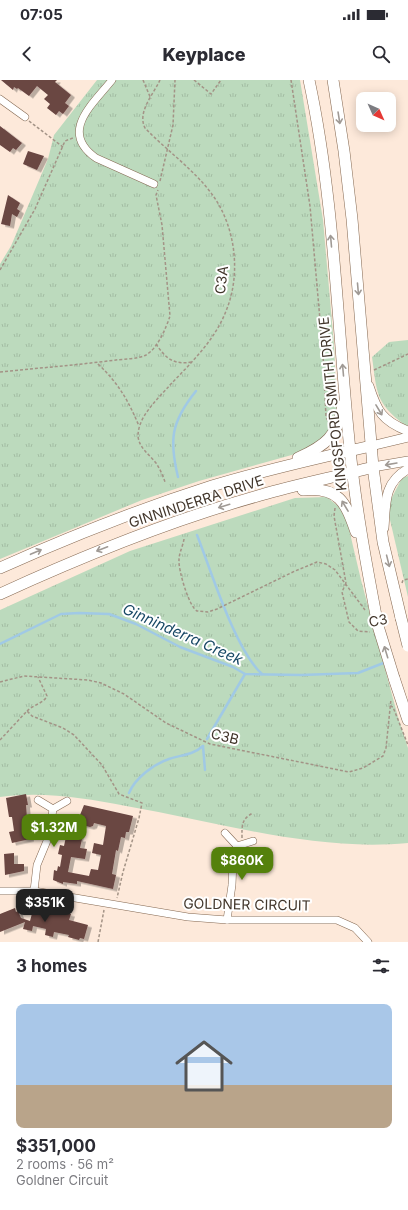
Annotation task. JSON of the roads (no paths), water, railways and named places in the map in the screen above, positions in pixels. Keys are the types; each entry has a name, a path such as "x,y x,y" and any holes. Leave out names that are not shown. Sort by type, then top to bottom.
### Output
{"main road":[{"path":"306,80 314,103"},
{"name":"KINGSFORD SMITH DRIVE","path":"310,80 323,164 350,451 365,555 378,628 408,720"},
{"path":"332,80 344,151 352,220 373,467 383,542 408,646"},
{"path":"365,374 375,405 383,417 390,424 408,431"},
{"path":"266,472 312,452 328,440 339,423 345,388"},
{"name":"GINNINDERRA DRIVE","path":"0,568 120,518 212,486 408,437"},
{"name":"GINNINDERRA DRIVE","path":"0,594 83,557 132,538 262,494 408,460"},
{"path":"383,542 385,499 389,488 401,473 408,469"},
{"path":"262,494 320,489 333,494 344,502 348,508 365,555"}],"street":[{"path":"112,80 85,114 80,126 79,136 82,146 96,158 154,184"},
{"path":"0,99 25,118"},
{"path":"38,800 53,809"},
{"path":"53,809 67,801"},
{"path":"34,891 37,865 49,836 53,809"},
{"path":"225,833 237,846"},
{"path":"237,846 254,841"},
{"path":"227,920 232,885 232,862 237,846"},
{"name":"GOLDNER CIRCUIT","path":"0,891 34,891 188,917 227,920 337,920 355,928 368,942"}],"waterway":[{"path":"178,477 173,442 174,432 181,412 196,391"},
{"path":"197,535 233,629 252,663 262,674"},
{"name":"Ginninderra Creek","path":"0,644 61,614 109,614 136,624 180,647 233,667 245,674 301,675 358,673 386,662"},
{"path":"207,739 245,674"},
{"path":"203,746 205,770"},
{"path":"129,793 140,777 157,764 195,751 203,746"}]}
